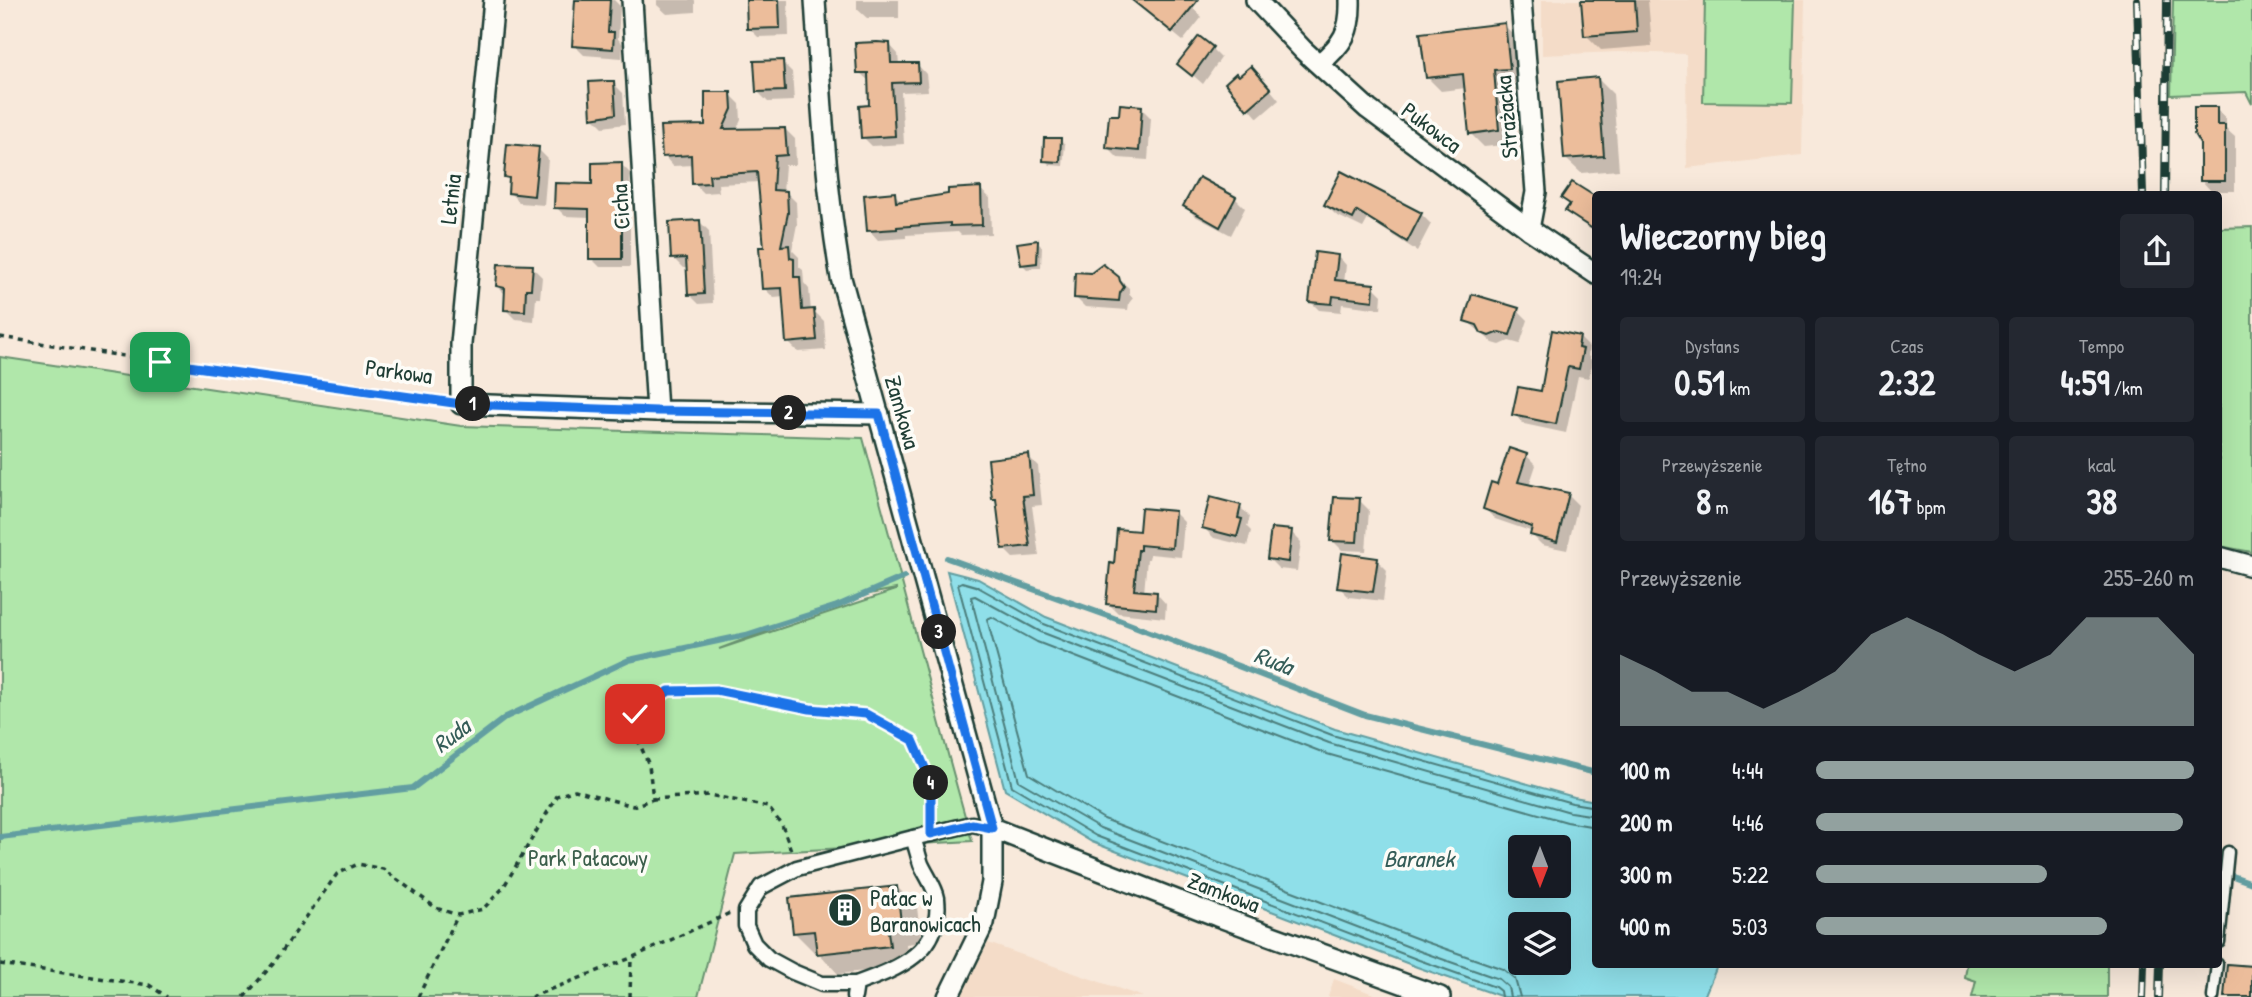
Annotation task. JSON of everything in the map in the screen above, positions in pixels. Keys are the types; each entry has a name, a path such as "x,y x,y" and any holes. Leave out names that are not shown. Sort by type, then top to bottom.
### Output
{"street":[{"name":"Letnia","path":"461,404 461,344 494,0"},
{"name":"Cicha","path":"632,0 657,411"},
{"name":"Zamkowa","path":"816,0 831,224 841,278 992,828 992,882 984,923 948,997"},
{"name":"Pukowca","path":"1256,0 1318,64 1368,109 1529,229 1592,271"},
{"path":"1318,64 1345,38 1351,20 1350,0"},
{"name":"Strażacka","path":"1521,0 1536,192 1529,229"},
{"name":"Parkowa","path":"461,404 657,411 879,414"},
{"path":"2222,559 2252,566"},
{"path":"913,838 921,863 937,896 936,922 922,952 855,990 822,984 793,972 769,959 754,944 746,926 747,911 761,887 797,868 913,838 972,824 992,828"},
{"name":"Zamkowa","path":"992,828 1217,916 1440,997"}],"lane":[{"path":"2222,912 2228,852"},
{"path":"2213,997 2217,968"}],"path":[{"name":"Parkowa","path":"0,337 461,404"},
{"path":"653,799 649,765 637,738 635,714 669,691 716,690 810,709 866,714 913,740 931,782 931,834"},
{"path":"244,997 273,964 337,874 358,864 383,869 436,908 458,915 483,909 503,888 557,796 575,790 633,806 653,799 709,795 768,807 782,825 797,868"},
{"path":"531,997 631,958 726,913 747,911"},
{"path":"418,997 458,915"},
{"path":"630,997 631,958"},
{"path":"0,964 149,985 167,997"}],"shaded area":[{"path":"1542,0 1805,0 1802,155 1687,168 1686,54 1618,52 1542,55"},
{"path":"988,943 1143,997 961,997"},
{"path":"1334,979 1381,997 1328,997"}],"green space":[{"path":"1705,0 1795,0 1792,103 1703,102"},
{"path":"2173,0 2252,0 2252,104 2246,92 2171,95"},
{"path":"2252,227 2252,552 2222,547 2222,228"},
{"name":"Park Pałacowy","path":"0,357 461,426 863,438 972,841 735,854 698,997 0,997","holes":["896,590 719,649 859,596"]},
{"path":"1966,968 2107,968 2107,997 1972,997 1976,981 1965,977"}],"water":[{"name":"Baranek","path":"947,571 978,579 1046,617 1335,729 1592,800 1592,968 1716,968 1704,997 1503,997 1417,967 1092,842 1005,790"}],"building":[{"path":"575,0 610,0 608,32 614,32 613,49 572,46"},
{"path":"746,0 779,0 780,28 747,29"},
{"path":"1132,0 1198,0 1172,32"},
{"path":"1581,0 1635,0 1637,32 1584,36"},
{"path":"1505,23 1510,69 1494,70 1499,130 1469,134 1463,74 1426,78 1420,33"},
{"path":"1199,36 1213,47 1192,76 1177,64"},
{"path":"855,43 890,43 891,63 918,63 919,82 892,83 895,136 861,138 859,106 869,105 868,73 857,73"},
{"path":"783,60 785,91 756,92 754,61"},
{"path":"1251,66 1271,89 1247,110 1225,83 1236,73 1239,76"},
{"path":"1598,77 1604,156 1564,159 1558,81"},
{"path":"614,81 616,114 591,118 589,82"},
{"path":"705,92 731,92 732,109 723,129 785,128 787,155 775,156 773,190 787,191 788,213 781,246 789,245 790,258 794,259 794,277 800,277 802,310 814,309 817,340 786,343 782,288 762,289 759,247 764,247 757,172 709,175 710,183 692,184 691,155 662,157 660,126 705,125"},
{"path":"1120,104 1142,106 1139,151 1106,148 1109,115 1119,115"},
{"path":"2194,107 2217,107 2217,125 2225,125 2225,181 2200,181 2200,144 2194,134"},
{"path":"1044,138 1061,138 1060,162 1043,161"},
{"path":"507,144 539,147 534,196 508,193 509,178 504,177"},
{"path":"622,162 622,259 589,259 589,209 554,208 555,183 592,184 592,163"},
{"path":"1341,171 1422,213 1407,242 1357,211 1353,219 1324,205"},
{"path":"1199,177 1236,197 1220,227 1183,206"},
{"path":"1572,182 1592,194 1592,228 1565,211 1570,204 1561,198"},
{"path":"981,187 982,225 950,226 950,223 867,231 864,195 895,192 896,202 948,194 948,189"},
{"path":"700,220 704,294 688,295 686,258 671,259 669,222"},
{"path":"1038,240 1037,263 1021,265 1017,243"},
{"path":"1315,252 1338,255 1335,280 1374,284 1373,301 1333,296 1332,304 1309,302"},
{"path":"498,264 533,265 531,289 526,289 525,311 504,310 505,288 496,286"},
{"path":"1103,264 1119,277 1124,287 1119,301 1074,298 1075,272 1091,273"},
{"path":"1472,294 1519,308 1510,335 1499,332 1489,336 1481,333 1477,325 1464,321"},
{"path":"1552,330 1580,336 1578,348 1583,349 1579,369 1568,367 1556,424 1512,415 1518,387 1541,391"},
{"path":"1509,448 1527,454 1518,482 1569,493 1557,542 1530,535 1532,527 1483,509 1491,482 1497,484"},
{"path":"1029,454 1033,495 1023,496 1030,546 1002,549 996,499 992,499 988,459"},
{"path":"1210,497 1241,505 1238,518 1242,519 1237,537 1202,528"},
{"path":"1334,497 1360,498 1357,542 1330,541"},
{"path":"1141,508 1175,511 1172,548 1140,545 1138,550 1134,590 1157,592 1156,609 1106,604 1110,563 1114,564 1117,529 1139,531"},
{"path":"1271,528 1292,530 1288,562 1267,559"},
{"path":"1342,553 1378,558 1373,592 1337,588"},
{"name":"Pałac w Baranowicach","path":"897,886 901,923 887,924 890,946 817,954 814,931 793,933 789,898"},
{"path":"2227,964 2252,966 2252,997 2224,997"}],"waterway":[{"name":"Ruda","path":"947,558 1111,617 1365,715 1592,772"},
{"name":"Ruda","path":"0,837 413,788 506,717 629,660 746,635 837,606 904,577"},
{"name":"Ruda","path":"2222,872 2252,883"}],"railway":[{"path":"2137,0 2143,191"},
{"path":"2165,191 2167,0"},
{"path":"2143,997 2144,968"},
{"path":"2159,997 2160,968"}],"place":[{"name":"Pałac w Baranowicach","path":"845,910"}],"route":[{"path":"160,362 461,404 657,411 879,414 992,828 972,824 931,834 931,782 913,740 866,714 810,709 716,690 669,691 635,714"}]}
